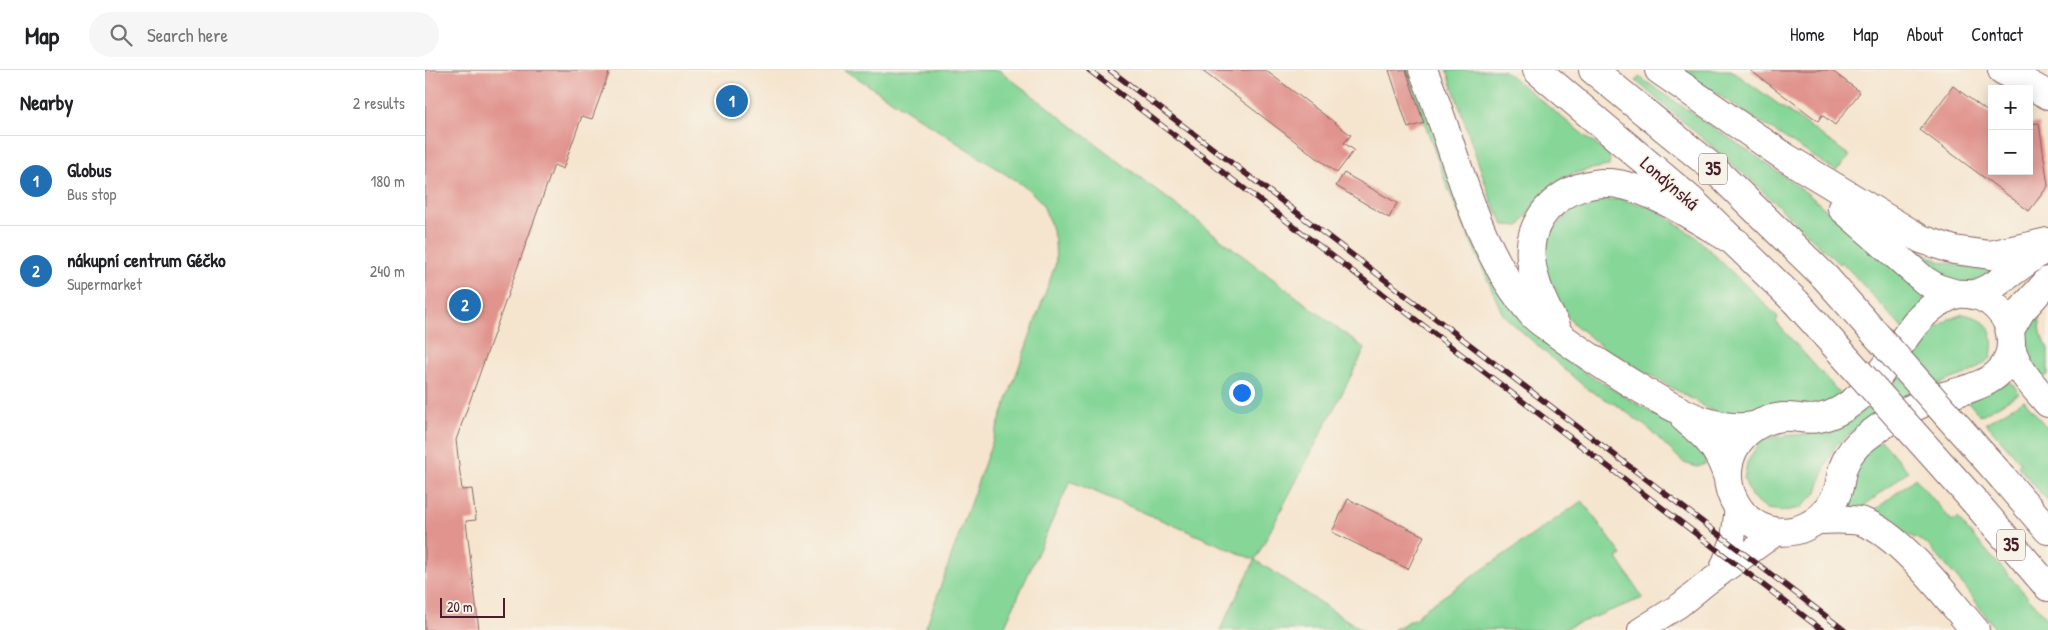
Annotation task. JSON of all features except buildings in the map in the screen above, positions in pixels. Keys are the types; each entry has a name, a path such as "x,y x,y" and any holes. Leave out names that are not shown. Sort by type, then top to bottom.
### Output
{"main road":[{"name":"35","path":"1423,70 1445,124 1466,194 1486,242 1510,284 1533,316 1609,370 1669,405 1716,425 1738,429 1753,426"},
{"name":"Londýnská","path":"1537,70 1692,200 1797,302 2048,587"},
{"name":"Londýnská","path":"1593,70 1713,168 1825,277 2048,530"},
{"path":"1659,70 1785,157 1921,239 1954,250 1990,255 2048,244"},
{"path":"2002,70 2047,93"},
{"path":"1785,157 1924,280 1937,288 1991,302 2005,316 2017,364 2048,404"},
{"name":"35","path":"1563,338 1545,308 1536,282 1531,259 1535,229 1551,204 1567,192 1586,185 1611,184 1641,190 1737,243"},
{"path":"2048,244 1993,286 1966,294 1947,297 1935,304 1899,346 1876,379 1862,395 1845,407 1818,418 1785,416 1769,419 1753,426 1741,438 1733,450 1729,463 1728,478 1730,492 1737,507 1749,519 1763,528 1779,532 1793,532 1817,520 1829,508 1837,494 1845,462 1852,450 1864,439 1905,411 1926,402 1975,388 1997,374 2006,362 2011,338 2021,311 2048,281"},
{"name":"35","path":"1669,405 1706,436 1721,456 1728,478"},
{"path":"1817,520 1843,519 1861,522 1877,528 1894,540 1975,630"}],"street":[{"path":"1720,574 1733,540 1737,507"},
{"path":"1640,630 1680,605 1779,532"}],"green space":[{"path":"845,70 999,70 1365,349 1255,560 1070,481 1003,630 925,630 1056,263 1055,240 1042,203 1027,188"},
{"path":"1406,70 1416,70 1527,321 1556,351 1585,373 1694,437 1706,456 1705,464 1697,467 1684,463 1648,428 1618,406 1587,389 1503,315 1447,186"},
{"path":"1447,70 1503,70 1610,156 1609,166 1578,172 1555,183 1546,190 1520,226 1504,225 1491,200"},
{"path":"1680,70 1731,70 1850,156 1836,171"},
{"path":"1639,77 1808,194 1928,297 1904,330 1842,262 1839,264 1752,181 1636,81"},
{"path":"1621,199 1653,208 1696,237 1778,317 1776,322 1843,397 1811,408 1795,404 1770,404 1748,413 1730,416 1709,409 1605,349 1574,324 1553,296 1544,260 1551,233 1568,213 1594,201"},
{"path":"1912,247 1941,262 1973,268 2002,267 1965,285 1930,274 1908,253"},
{"path":"2038,308 2041,333 2048,349 2048,375 2038,380 2019,335"},
{"path":"1963,314 1980,320 1989,328 1992,341 1991,358 1971,372 1941,383 1858,427 1836,445 1825,467 1817,492 1801,508 1784,511 1767,509 1751,496 1744,479 1747,463 1758,444 1771,437 1818,433 1837,429 1885,394 1915,358 1933,331 1949,319"},
{"path":"2010,382 2020,393 1980,416 1966,399"},
{"path":"2024,400 2048,429 2048,502 2018,466 2021,463 1986,423"},
{"path":"1881,440 1908,471 1863,507 1861,514 1840,510 1860,458"},
{"path":"1915,478 1952,521 1957,518 2048,619 2048,630 1996,630 1965,587 1926,543 1871,518 1874,511"},
{"path":"1582,501 1622,555 1617,558 1643,598 1561,630 1393,630 1419,616 1418,614"},
{"path":"1255,560 1362,630 1220,630"}],"railway":[{"path":"1089,70 1822,630"},
{"path":"1110,70 1844,630"}],"place":[{"name":"Globus","path":"732,101"},
{"name":"nákupní centrum Géčko","path":"465,305"}]}
